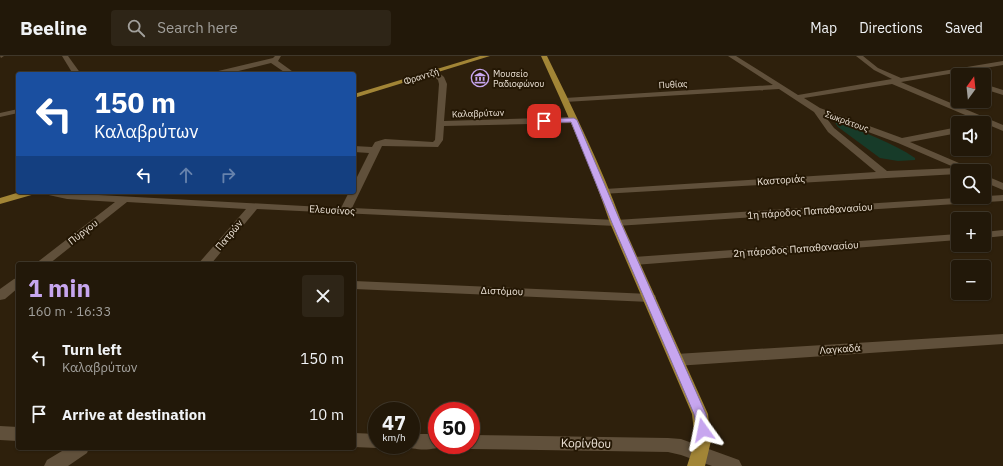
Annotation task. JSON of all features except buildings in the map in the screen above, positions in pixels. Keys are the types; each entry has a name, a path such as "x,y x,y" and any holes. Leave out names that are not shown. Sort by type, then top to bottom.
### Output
{"main road":[{"name":"Φραντζή","path":"356,95 478,57 487,56"},
{"path":"544,56 574,120 605,192 616,223 634,261 701,418 703,441 698,460"},
{"path":"0,201 24,194"}],"street":[{"path":"65,56 76,72"},
{"name":"Σωκράτους","path":"731,56 797,96 817,110 901,141 954,164"},
{"path":"858,56 876,69 900,80"},
{"path":"224,72 276,58 274,62 289,72"},
{"path":"797,96 1003,63"},
{"name":"Καλαβρύτων","path":"433,72 441,79 443,84 440,124 574,120"},
{"path":"946,72 951,74"},
{"path":"891,81 970,116"},
{"name":"Πυθίας","path":"565,100 782,87"},
{"path":"991,89 1003,93"},
{"path":"817,110 831,130 885,174"},
{"path":"0,115 16,111"},
{"path":"356,188 378,144 383,142 435,145 439,140 440,124"},
{"path":"991,125 1003,128"},
{"path":"901,141 951,131"},
{"path":"356,149 374,150"},
{"name":"Καστοριάς","path":"605,192 885,174 951,171"},
{"path":"991,181 1003,187"},
{"name":"Ελευσίνος","path":"58,194 67,196 345,211 616,223"},
{"path":"345,211 353,194"},
{"name":"1η πάροδος Παπαθανασίου","path":"616,223 1003,198"},
{"name":"Πύργου","path":"44,262 125,199"},
{"name":"Πατρών","path":"206,262 254,206"},
{"path":"991,234 1003,233"},
{"name":"2η πάροδος Παπαθανασίου","path":"634,261 951,238"},
{"path":"0,296 16,284"},
{"name":"Διστόμου","path":"356,285 650,298"},
{"name":"Λαγκαδά","path":"676,360 1003,339"},
{"path":"0,433 16,434"},
{"path":"356,440 368,440"},
{"name":"Κορίνθου","path":"480,442 652,444 681,447 698,460 733,466"},
{"path":"53,466 78,450"}],"green space":[{"path":"834,121 838,121 887,142 906,152 915,158 915,160 898,161 880,158 838,127"}],"place":[{"name":"Μουσείο Ραδιοφώνου","path":"480,78"}],"route":[{"path":"544,121 574,120 605,192 616,223 700,414 703,430"}]}
